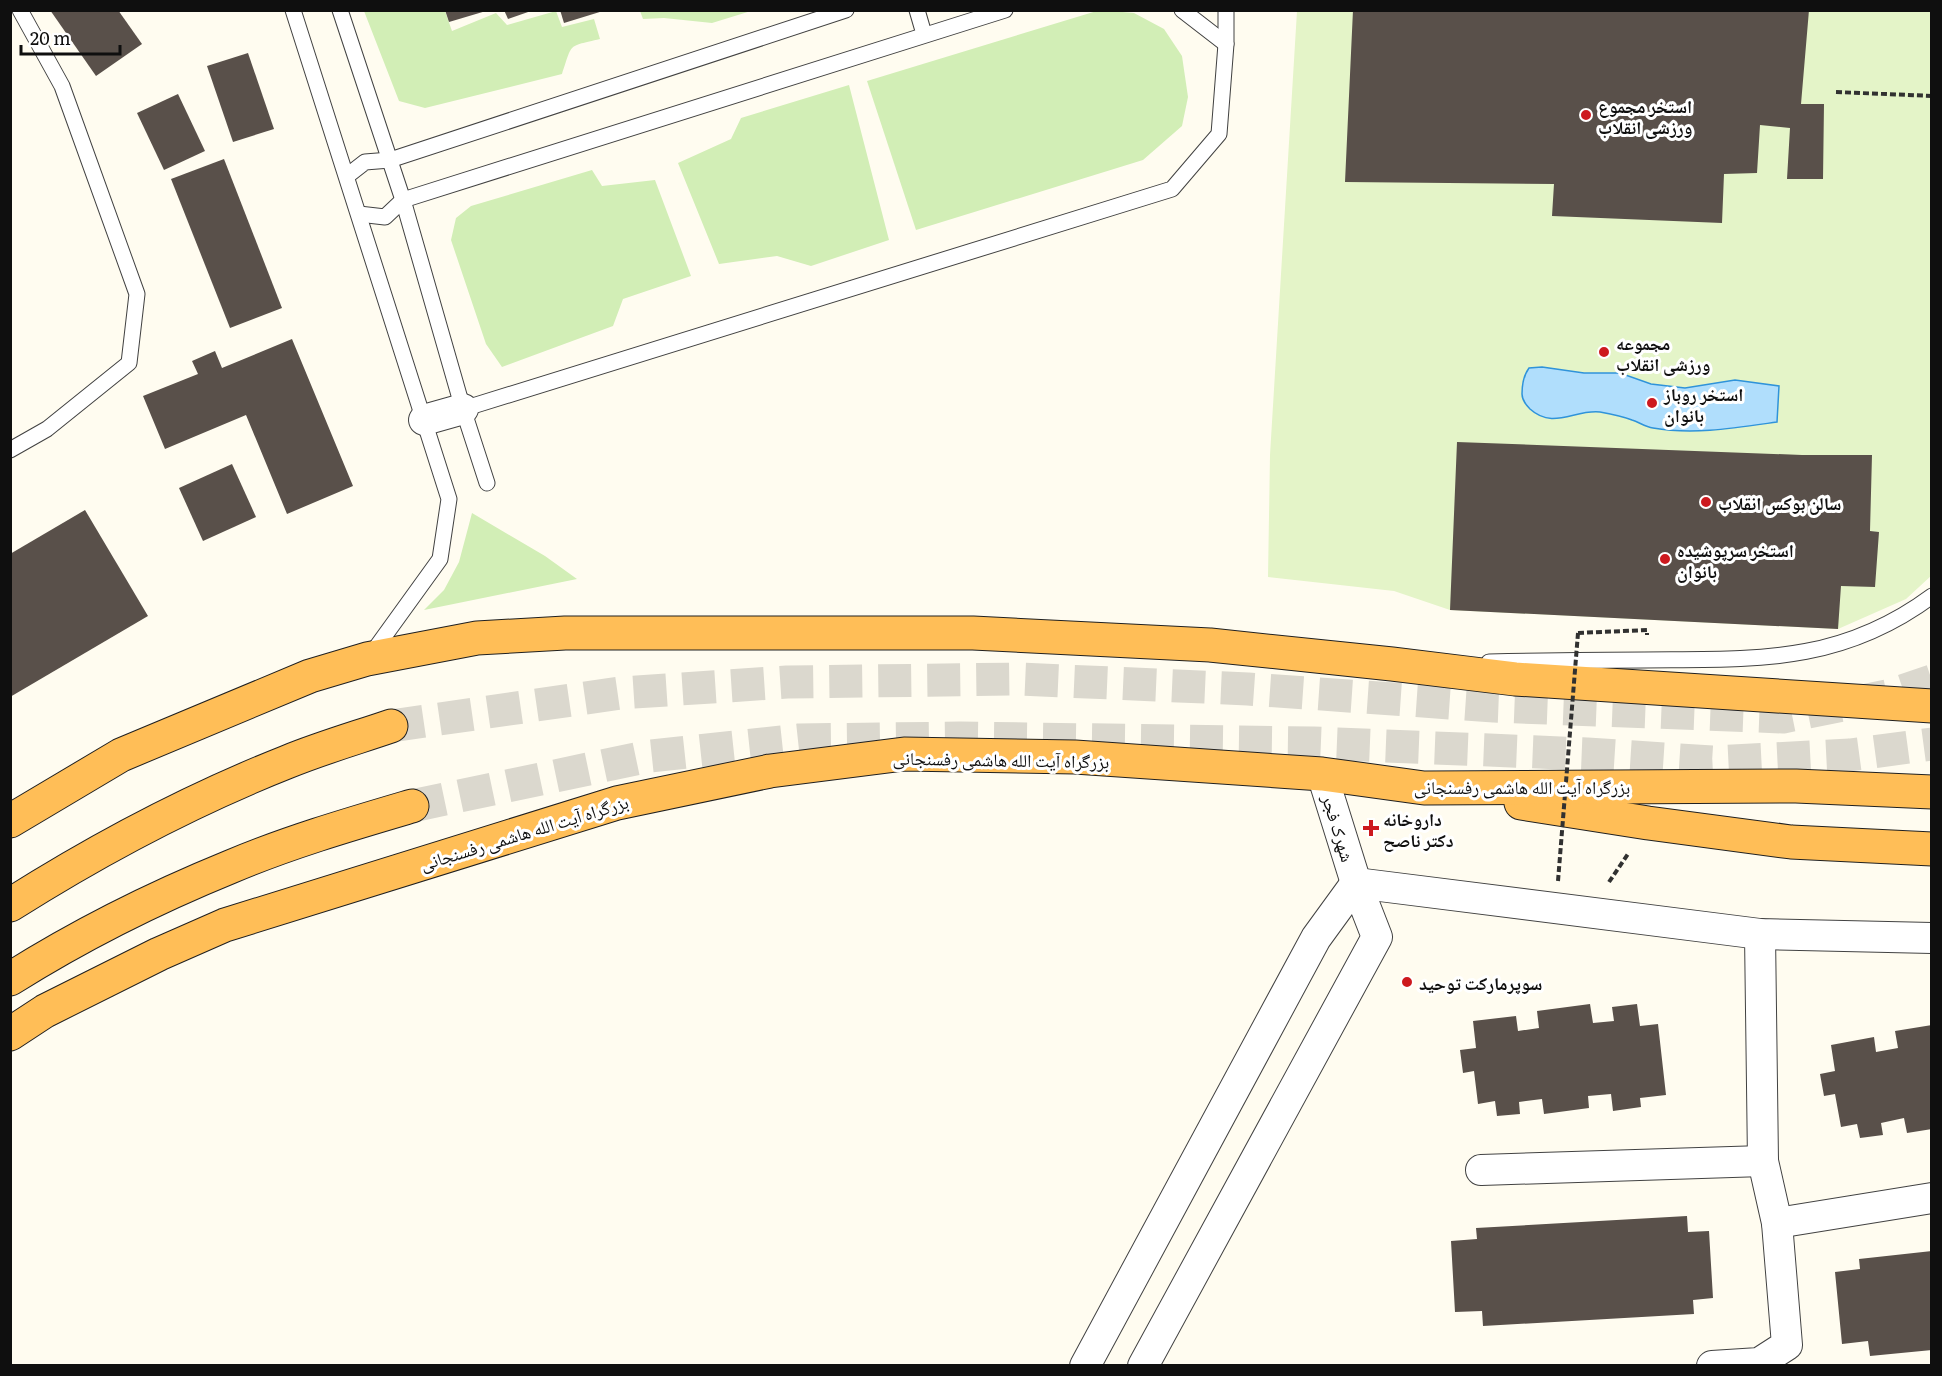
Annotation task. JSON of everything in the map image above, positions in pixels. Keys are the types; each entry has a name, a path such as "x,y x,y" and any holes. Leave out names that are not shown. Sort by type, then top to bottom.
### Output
{"highway":[{"path":"10,821 121,755 310,676 367,659 477,638 565,633 973,633 1210,645 1515,679 1932,706"},
{"path":"10,905 168,816 287,762 391,726"},
{"name":"بزرگراه آیت الله هاشمی رفسنجانی","path":"10,1034 45,1011 159,954 225,926 617,803 770,771 904,754 1075,757 1322,774 1424,788 1796,786 1932,792"},
{"path":"1424,788 1648,823 1791,842 1932,849"},
{"path":"10,979 131,910 231,866 326,832 412,806"}],"street":[{"path":"424,420 463,409"},
{"name":"شهرک فجر","path":"1143,1365 1377,937 1356,883 1322,774"},
{"path":"1085,1365 1316,938 1356,883 1760,934 1932,938"},
{"path":"1712,1365 1759,1364 1787,1345 1777,1223 1763,1161 1760,934"},
{"path":"1481,1170 1763,1161"},
{"path":"1777,1223 1932,1198"}],"lane":[{"path":"10,450 47,429 129,363 137,294 62,86 20,10"},
{"path":"293,10 449,499 440,559 367,659"},
{"path":"340,10 403,200 463,409 487,483"},
{"path":"347,176 365,162 390,160 846,10"},
{"path":"917,10 924,34"},
{"path":"359,214 385,217 403,200 1005,10"},
{"path":"1182,10 1226,44"},
{"path":"463,409 1172,189 1219,134 1226,44 1226,10"},
{"path":"1392,664 1714,660 1775,657 1816,650 1853,639 1908,614 1932,596"}],"path":[{"path":"1836,92 1932,96"},
{"path":"1558,881 1578,633 1647,630"}],"green space":[{"path":"640,10 751,11 712,23 664,18 643,19"},
{"path":"1100,10 1134,13 1164,29 1182,56 1188,97 1182,126 1143,160 916,230 867,81"},
{"path":"364,11 445,11 452,31 496,13 507,25 556,11 562,27 594,19 600,39 576,45 570,51 562,74 425,108 399,101"},
{"name":"مجموعه ورزشی انقلاب","path":"1297,11 1931,11 1932,575 1906,599 1838,629 1450,610 1394,591 1268,577 1270,455"},
{"path":"849,85 889,240 811,266 777,256 719,264 678,163 731,139 741,118"},
{"path":"592,170 602,186 655,180 691,276 623,299 613,326 502,367 486,344 451,240 456,218 471,206"},
{"path":"472,513 545,556 577,579 424,610 444,590 459,562"}],"water":[{"name":"استخر روباز بانوان","path":"1542,367 1584,373 1620,373 1651,384 1685,388 1735,380 1779,386 1777,422 1715,430 1684,431 1650,427 1624,417 1600,412 1547,418 1530,409 1522,396 1523,380 1529,368"}],"building":[{"path":"50,10 118,10 142,44 96,76"},
{"path":"445,10 486,10 486,11 449,22"},
{"path":"504,10 531,10 531,11 508,19"},
{"path":"560,10 603,10 603,11 564,23"},
{"name":"استخر مجموع ورزشی انقلاب","path":"1353,10 1809,10 1801,104 1824,104 1823,179 1787,179 1790,128 1760,125 1757,173 1724,174 1722,223 1552,216 1554,184 1345,182"},
{"path":"248,53 274,129 233,142 207,66"},
{"path":"178,94 205,151 164,170 137,113"},
{"path":"224,159 282,308 230,328 171,179"},
{"path":"292,339 353,486 287,514 246,415 165,449 143,396 198,374 192,361 215,351 222,368"},
{"name":"استخر سرپوشیده بانوان","path":"1457,442 1802,455 1872,455 1870,531 1879,532 1875,587 1841,586 1838,629 1450,610"},
{"path":"232,464 256,517 203,541 179,488"},
{"path":"85,510 148,616 10,697 10,554"},
{"path":"1590,1004 1593,1023 1614,1021 1612,1007 1637,1004 1640,1026 1658,1024 1666,1095 1640,1098 1641,1107 1613,1111 1611,1094 1588,1096 1589,1108 1544,1114 1542,1099 1519,1102 1520,1114 1497,1116 1495,1101 1478,1104 1474,1071 1463,1073 1460,1050 1476,1048 1473,1021 1516,1016 1518,1031 1539,1028 1537,1011"},
{"path":"1932,1025 1932,1129 1907,1133 1904,1118 1881,1123 1883,1135 1860,1138 1857,1124 1841,1127 1835,1094 1824,1096 1820,1074 1835,1071 1831,1045 1874,1037 1876,1052 1898,1048 1895,1031"},
{"path":"1687,1216 1688,1232 1709,1231 1713,1298 1693,1300 1694,1314 1483,1326 1482,1311 1455,1312 1451,1241 1477,1239 1476,1228"},
{"path":"1932,1251 1932,1350 1870,1356 1868,1341 1842,1344 1835,1272 1860,1269 1859,1259"}],"tunnel":[{"path":"391,726 620,693 787,682 1019,679 1248,689 1494,706 1783,717 1887,696 1932,681"},
{"path":"412,806 650,756 799,740 960,738 1313,743 1587,754 1712,762 1850,755 1932,744"}],"place":[{"name":"استخر مجموع ورزشی انقلاب","path":"1586,115"},
{"name":"مجموعه ورزشی انقلاب","path":"1604,352"},
{"name":"استخر روباز بانوان","path":"1652,403"},
{"name":"سالن بوکس انقلاب","path":"1706,502"},
{"name":"استخر سرپوشیده بانوان","path":"1665,559"},
{"name":"داروخانه دکتر ناصح","path":"1371,828"},
{"name":"سوپرمارکت توحید","path":"1407,982"}]}
